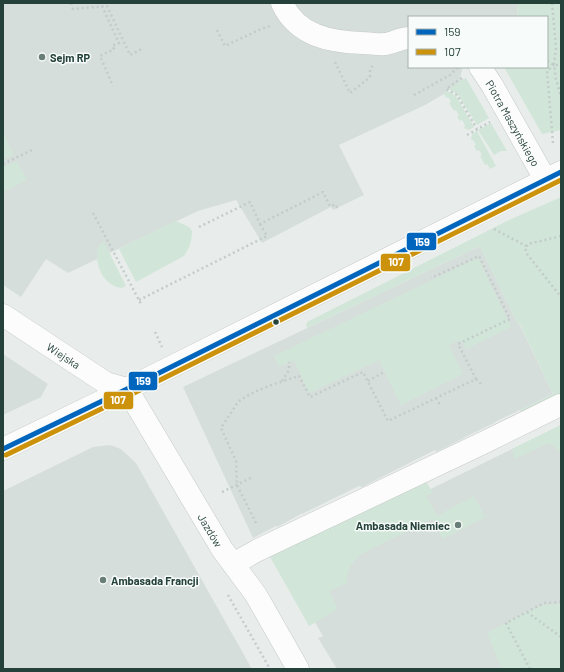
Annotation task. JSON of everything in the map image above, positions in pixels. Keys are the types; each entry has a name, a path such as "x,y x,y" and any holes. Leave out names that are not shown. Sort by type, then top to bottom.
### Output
{"street":[{"path":"282,3 295,22 310,33 326,39 344,43 385,44 408,51"},
{"path":"385,44 408,38"},
{"name":"Piotra Maszyńskiego","path":"472,72 492,84 553,175"},
{"path":"3,449 127,389 553,175"},
{"name":"Wiejska","path":"3,315 106,383 127,389"},
{"name":"Jazdów","path":"127,389 222,549 256,596 298,669"},
{"path":"233,564 258,550 560,405"}],"path":[{"path":"71,3 74,9 107,6 130,55 144,48"},
{"path":"552,3 556,48 554,65 561,96"},
{"path":"102,6 119,43 112,46 114,49 100,56 113,86"},
{"path":"548,62 554,65 561,65"},
{"path":"553,143 547,71 554,65"},
{"path":"414,95 450,75 457,68"},
{"path":"472,72 446,89 457,95 477,129"},
{"path":"467,135 493,120"},
{"path":"3,164 32,150"},
{"path":"260,224 323,192 330,206 333,204 334,208 338,206"},
{"path":"139,300 267,236 250,202 200,226"},
{"path":"93,213 141,304"},
{"path":"498,231 526,246"},
{"path":"526,246 561,236"},
{"path":"526,246 527,254 561,297"},
{"path":"431,278 479,256 510,319 458,344 476,378 483,386"},
{"path":"155,332 162,346"},
{"path":"282,382 289,370 289,362"},
{"path":"256,523 237,485 236,461 221,428 238,402 241,400 299,376 310,397 363,372 388,421 476,378"},
{"path":"368,381 384,372"},
{"path":"436,398 440,405"},
{"path":"222,492 253,477"},
{"path":"530,669 506,623 544,603 561,602"},
{"path":"527,612 561,637"}],"shaded area":[{"path":"3,3 518,3 517,15 512,16 408,16 408,68 463,68 460,78 461,80 444,94 425,105 339,145 364,195 333,210 331,207 262,243 236,200 198,211 68,273 46,259 21,297 3,285"},
{"path":"480,246 553,394 436,452 435,450 362,487 359,486 253,538 183,387"},
{"path":"3,354 48,384 41,397 3,415"},
{"name":"Ambasada Niemiec","path":"561,425 561,669 337,669 318,638 323,636 280,563"},
{"name":"Ambasada Francji","path":"110,445 121,449 136,463 252,669 3,669 3,491 93,447"}],"green space":[{"path":"518,3 561,3 561,130 542,134 505,68 548,68 548,16 512,16 517,15"},
{"path":"466,78 489,118 477,125 458,95 449,89"},
{"path":"447,91 456,96 474,127 469,130 464,128 465,125 462,120 460,121 457,117 459,116 456,110 454,111 449,103 451,102 444,94"},
{"path":"491,123 507,151 501,151 494,155 478,130"},
{"path":"3,131 14,155 3,160"},
{"path":"477,131 496,166 490,169 487,164 485,165 480,156 482,155 479,150 477,151 474,146 476,145 473,140 471,140 472,134"},
{"path":"17,161 27,180 3,192 3,167"},
{"path":"561,197 561,407 523,415 520,410 553,394 520,324 518,324 480,246 307,328 307,322 507,221"},
{"path":"176,221 189,227 192,231 192,238 188,250 184,256 136,282 119,249"},
{"path":"104,242 126,286 122,288 115,287 109,283 98,265 97,251 99,245"},
{"path":"478,258 511,327 466,349 461,340 449,345 463,374 401,405 379,360 309,393 294,360 279,367 274,356"},
{"path":"561,425 561,452 549,443 515,459 512,449"},
{"path":"425,480 433,493 426,496 437,516 474,496 485,517 443,539 432,519 361,554 350,567 347,583 329,591 338,609 309,626 269,555"},
{"path":"561,604 561,669 502,669 487,633 532,609 545,605"}],"transit line":[{"name":"159","path":"3,449 127,389 561,172"},
{"name":"107","path":"6,455 130,395 561,180"}],"place":[{"name":"Sejm RP","path":"42,57"},
{"name":"Ambasada Niemiec","path":"458,525"},
{"name":"Ambasada Francji","path":"103,580"}]}
